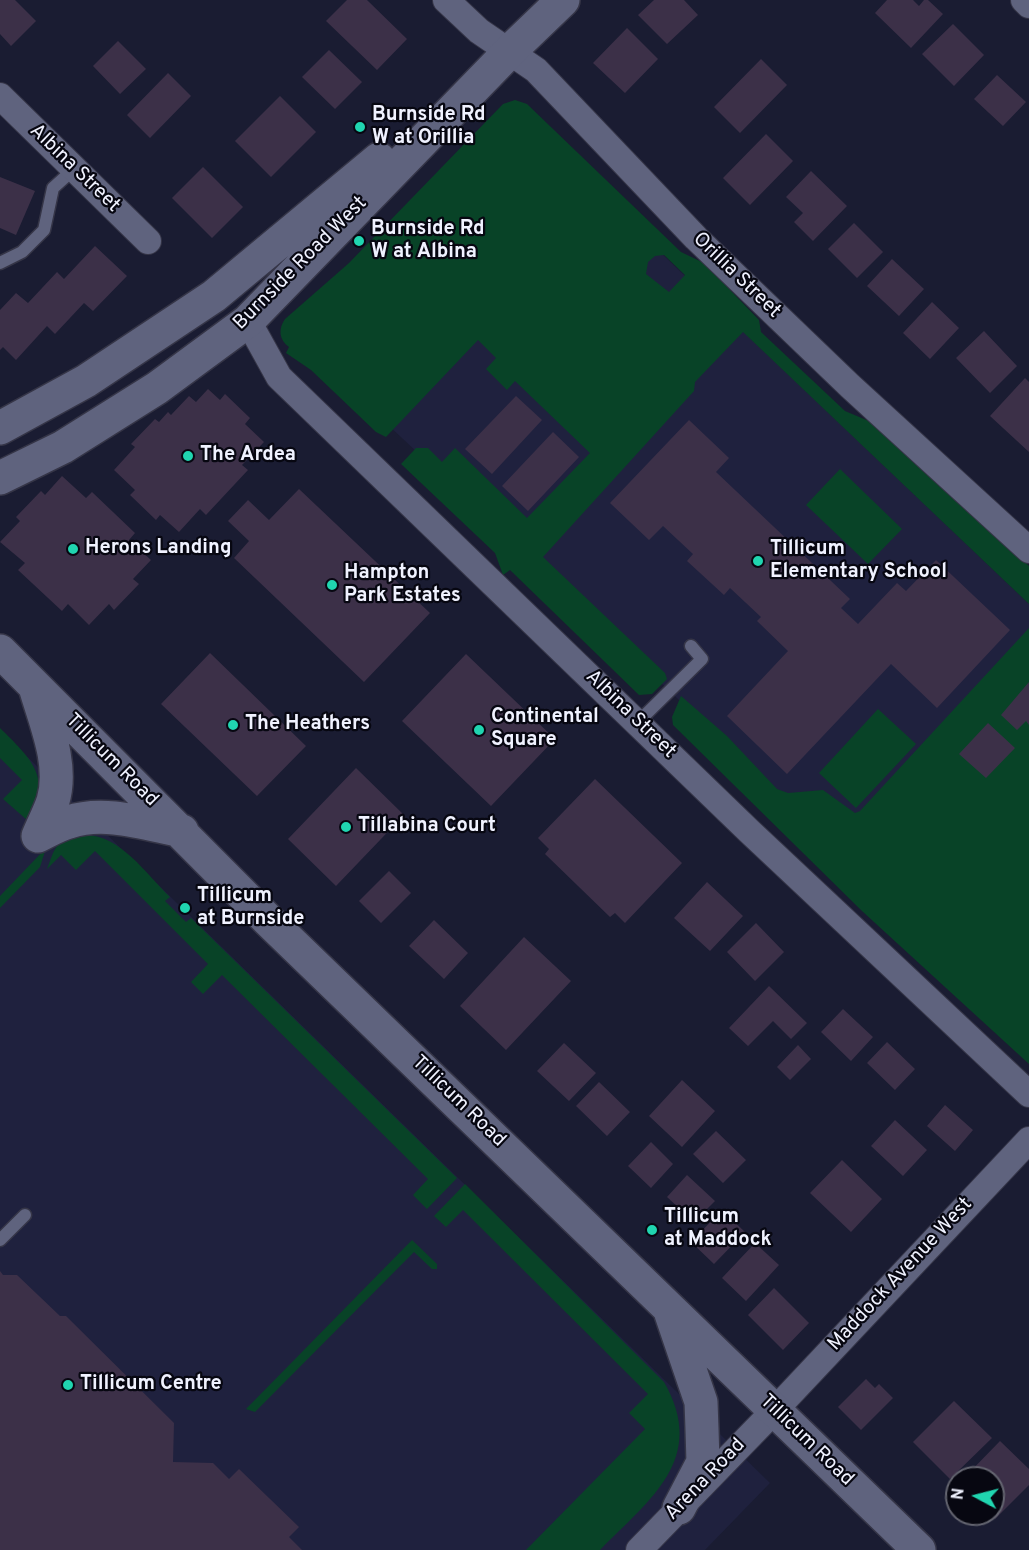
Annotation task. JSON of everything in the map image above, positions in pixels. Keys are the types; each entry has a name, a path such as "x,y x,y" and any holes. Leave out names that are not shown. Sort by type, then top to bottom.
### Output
{"main road":[{"name":"Burnside Road West","path":"0,478 63,447 157,388 248,321 510,51 563,0"},
{"path":"0,428 86,381 214,296 510,51"},
{"name":"Tillicum Road","path":"0,651 182,831 269,921 919,1550"},
{"path":"34,685 54,755 56,778 53,800 38,836 70,821 93,818 113,818 182,831"},
{"path":"668,1307 701,1402 702,1462 680,1508"}],"street":[{"name":"Orillia Street","path":"446,0 479,31 536,70 704,247 850,386 1029,550"},
{"path":"1024,0 1029,5"},
{"name":"Albina Street","path":"0,96 148,241"},
{"name":"Albina Street","path":"248,321 279,377 749,831 1029,1094"},
{"name":"Maddock Avenue West","path":"774,1411 1029,1140"},
{"name":"Arena Road","path":"639,1550 774,1411"}],"lane":[{"path":"0,262 22,252 44,230 53,188 74,169"},
{"path":"638,722 702,659 691,646"},
{"path":"0,1240 25,1215"}],"shaded area":[{"name":"Tillicum Elementary School","path":"511,110 1029,604 1029,1031 384,421"},
{"path":"0,730 770,1483 705,1550 0,1550"}],"green space":[{"path":"515,100 527,104 681,252 704,263 759,320 761,332 845,411 883,427 1029,566 1029,604 743,332 695,382 694,391 543,557 665,673 667,679 652,694 639,695 510,570 503,575 495,553 401,464 416,448 428,448 442,462 455,448 527,518 590,453 515,381 507,390 486,369 496,358 478,340 386,437 376,432 311,370 286,353 289,347 281,338 281,330 285,319 349,263 503,104","holes":["664,255 685,275 669,292 646,274 648,262 655,256"]},
{"path":"840,469 902,529 868,564 806,505"},
{"path":"1029,628 1029,1064 862,911 673,725 672,717 681,696 727,736 777,789 788,793 823,790 855,813 860,811"},
{"path":"878,709 916,744 856,808 819,773"},
{"path":"0,728 29,759 35,769 39,792 27,820 3,799 22,780 0,758"},
{"path":"84,835 97,836 109,841 132,857 170,897 165,901 186,922 191,918 457,1178 427,1209 413,1195 428,1179 222,975 203,994 191,982 208,964 95,851 76,870 61,855 47,869 58,845"},
{"path":"46,848 40,867 0,908 0,896"},
{"path":"465,1184 664,1382 676,1409 680,1434 676,1456 667,1476 654,1495 600,1550 526,1550 645,1429 629,1413 648,1394 463,1210 446,1227 434,1216"},
{"path":"412,1240 437,1264 437,1269 432,1269 414,1252 255,1412 246,1409"}],"building":[{"path":"0,0 15,0 36,21 11,46 0,34"},
{"path":"347,0 367,0 407,39 377,70 326,21"},
{"path":"654,0 684,0 698,15 667,44 638,15"},
{"path":"887,0 913,0 919,6 924,0 928,0 943,14 911,48 875,13"},
{"path":"953,24 984,55 954,86 922,54"},
{"path":"627,28 658,59 625,93 593,63"},
{"path":"118,41 146,69 120,94 93,66"},
{"path":"329,50 362,82 335,109 302,77"},
{"path":"761,59 787,85 740,133 714,107"},
{"path":"168,73 191,96 150,138 127,115"},
{"path":"997,75 1026,102 1003,126 974,99"},
{"path":"280,96 316,132 271,177 235,141"},
{"path":"766,134 793,161 750,205 723,178"},
{"path":"203,167 243,207 212,238 172,198"},
{"path":"811,171 847,206 813,241 794,222 803,213 786,197"},
{"path":"0,177 35,191 16,235 0,228"},
{"path":"854,223 883,252 857,278 828,249"},
{"path":"95,246 127,276 93,311 84,303 55,334 47,326 16,360 3,347 0,350 0,310 16,293 28,303 57,272 64,279"},
{"path":"892,259 924,289 899,316 867,286"},
{"path":"932,302 959,328 930,359 903,333"},
{"path":"984,331 1017,366 990,393 956,358"},
{"path":"1025,378 1029,382 1029,452 990,416"},
{"name":"The Ardea","path":"208,389 220,400 225,394 250,418 245,424 264,442 242,465 248,470 206,515 200,509 179,532 160,515 156,520 130,495 135,490 114,470 135,447 131,444 155,419 159,422 168,412 171,415 189,396 196,402"},
{"path":"516,396 542,420 492,474 465,449"},
{"path":"689,420 729,458 716,472 850,599 841,608 858,624 897,583 906,591 936,560 1010,630 937,708 891,664 787,774 727,716 788,651 757,621 761,617 730,588 724,595 687,561 693,554 663,526 649,540 610,503"},
{"path":"553,432 579,457 528,511 502,486"},
{"name":"Herons Landing","path":"62,476 86,498 92,492 135,533 129,540 151,560 133,579 139,584 114,610 109,604 89,625 68,604 62,611 18,570 25,563 0,542 20,521 16,517 41,491 45,495"},
{"name":"Hampton Park Estates","path":"299,489 430,613 364,682 234,558 249,541 228,521 248,500 269,520"},
{"name":"The Heathers","path":"210,653 306,746 257,796 161,704"},
{"name":"Continental Square","path":"466,654 555,739 491,806 402,721"},
{"path":"1029,682 1029,725 1026,721 1017,730 1001,715"},
{"path":"988,723 1015,748 986,778 959,754"},
{"name":"Tillabina Court","path":"356,768 404,815 336,886 288,839"},
{"path":"595,779 682,863 625,923 615,913 610,917 545,854 549,849 538,838"},
{"path":"389,871 411,893 381,923 359,901"},
{"path":"707,882 743,916 710,951 674,918"},
{"path":"434,920 468,953 444,979 409,946"},
{"path":"756,923 784,952 755,981 727,952"},
{"path":"524,937 571,981 506,1050 460,1006"},
{"path":"769,986 807,1023 791,1039 773,1021 748,1046 729,1028"},
{"path":"843,1009 873,1037 851,1061 821,1032"},
{"path":"887,1042 915,1069 895,1090 867,1063"},
{"path":"564,1043 596,1073 569,1101 537,1071"},
{"path":"798,1045 811,1059 790,1080 777,1067"},
{"path":"682,1080 715,1111 682,1147 649,1116"},
{"path":"599,1082 630,1112 607,1136 576,1106"},
{"path":"945,1105 973,1130 955,1151 927,1126"},
{"path":"895,1120 927,1150 903,1176 871,1146"},
{"path":"716,1131 746,1160 723,1183 693,1154"},
{"path":"651,1142 673,1164 651,1188 628,1166"},
{"path":"842,1160 882,1199 851,1232 810,1193"},
{"path":"687,1175 715,1201 694,1222 667,1197"},
{"path":"722,1210 745,1232 714,1264 691,1242"},
{"path":"755,1243 779,1265 746,1301 722,1278"},
{"name":"Tillicum Centre","path":"0,1271 3,1275 17,1275 60,1316 66,1316 174,1423 173,1462 213,1463 229,1479 239,1469 299,1527 289,1537 302,1550 0,1550"},
{"path":"774,1288 809,1323 783,1350 748,1315"},
{"path":"866,1379 875,1388 879,1384 893,1398 861,1430 838,1407"},
{"path":"954,1401 992,1438 963,1466 945,1466 945,1474 913,1442"},
{"path":"1000,1441 1029,1469 1029,1485 1005,1509 1005,1466 976,1466"}],"place":[{"name":"Burnside Rd W at Orillia","path":"360,127"},
{"name":"Burnside Rd W at Albina","path":"359,241"},
{"name":"The Ardea","path":"188,456"},
{"name":"Herons Landing","path":"73,549"},
{"name":"Tillicum Elementary School","path":"758,561"},
{"name":"Hampton Park Estates","path":"332,585"},
{"name":"The Heathers","path":"233,725"},
{"name":"Continental Square","path":"479,730"},
{"name":"Tillabina Court","path":"346,827"},
{"name":"Tillicum at Burnside","path":"185,908"},
{"name":"Tillicum at Maddock","path":"652,1230"},
{"name":"Tillicum Centre","path":"68,1385"}]}
